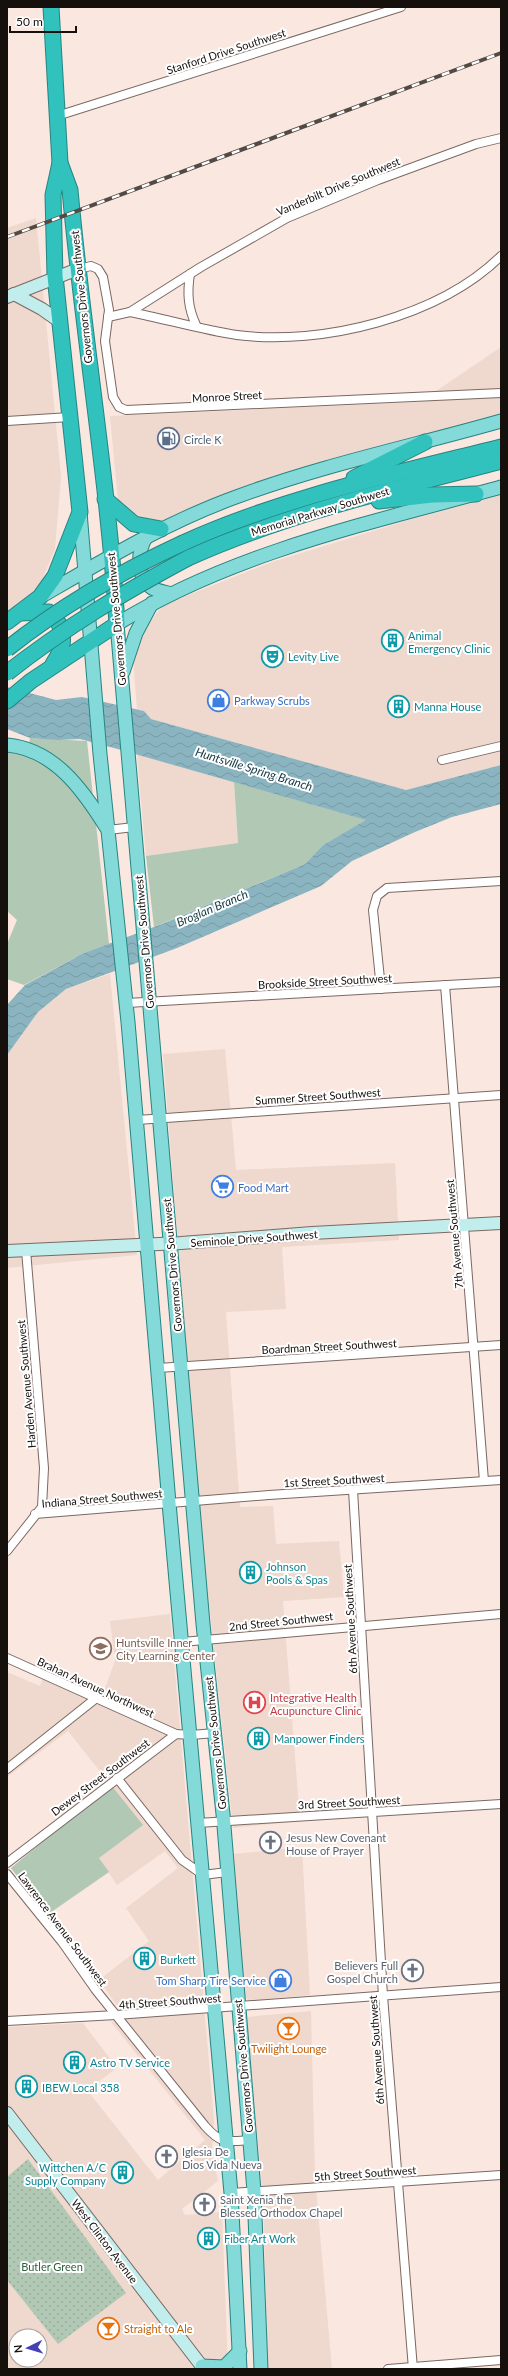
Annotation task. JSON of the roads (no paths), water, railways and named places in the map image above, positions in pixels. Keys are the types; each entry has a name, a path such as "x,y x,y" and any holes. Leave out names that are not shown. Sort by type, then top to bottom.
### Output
{"highway":[{"name":"Governors Drive Southwest","path":"51,7 60,163 53,195 55,276 80,512"},
{"name":"Governors Drive Southwest","path":"60,163 70,190 105,498 117,624"},
{"path":"323,493 425,442"},
{"name":"Memorial Parkway Southwest","path":"7,649 62,609 120,573 183,543 261,511 323,493 501,447"},
{"name":"Memorial Parkway Southwest","path":"7,673 57,635 94,610 188,558 269,525 501,461"},
{"path":"334,506 432,495 476,494"},
{"path":"105,498 134,524 161,530"},
{"path":"13,617 40,598 55,576 80,512"},
{"path":"13,617 49,612 57,620 64,637 63,644 52,667"},
{"path":"7,701 31,680 90,640 117,624"}],"main road":[{"path":"40,598 111,554 147,536 237,496 328,468 501,421"},
{"path":"117,624 153,602 216,572 259,556 501,487"},
{"name":"Governors Drive Southwest","path":"80,512 100,754 120,935 137,1120 169,1503 191,1736 213,2008 231,2193 241,2363"},
{"path":"147,536 139,551 142,574 153,589 171,594"},
{"path":"120,678 137,632 153,602"},
{"name":"Governors Drive Southwest","path":"117,624 120,678 150,1003 192,1501 215,1733 254,2191 261,2369"},
{"path":"7,745 31,750 62,769 78,786 108,830"},
{"path":"203,2368 224,2367 241,2363"}],"street":[{"name":"Stanford Drive Southwest","path":"57,116 401,7"},
{"name":"Vanderbilt Drive Southwest","path":"108,317 130,312 190,274 287,218 378,180 476,144 501,138"},
{"path":"130,312 238,335 300,337 390,320 452,292 486,270 501,256"},
{"name":"Monroe Street","path":"78,269 91,266 98,269 103,277 109,310 105,341 113,397 119,408 126,410 501,393"},
{"path":"10,295 55,276 78,269"},
{"path":"190,274 187,292 191,314 196,325"},
{"path":"10,295 42,309 59,321"},
{"path":"7,421 70,417"},
{"path":"442,760 501,746"},
{"path":"108,830 134,827"},
{"path":"382,989 373,910 378,896 387,888 501,880"},
{"name":"Brookside Street Southwest","path":"126,1003 150,1003 501,982"},
{"name":"7th Avenue Southwest","path":"445,985 484,1481"},
{"name":"Summer Street Southwest","path":"137,1120 454,1097 501,1095"},
{"name":"Seminole Drive Southwest","path":"7,1251 170,1244 312,1233 501,1223"},
{"name":"Harden Avenue Southwest","path":"26,1250 44,1468 42,1507 36,1514"},
{"name":"Boardman Street Southwest","path":"158,1368 501,1345"},
{"name":"1st Street Southwest","path":"169,1503 501,1480"},
{"name":"6th Avenue Southwest","path":"353,1490 371,1812 376,1857 383,1996 413,2368"},
{"name":"Indiana Street Southwest","path":"7,1552 36,1514 169,1503"},
{"name":"2nd Street Southwest","path":"182,1642 361,1625 501,1614"},
{"name":"Brahan Avenue Northwest","path":"7,1658 95,1699 176,1734"},
{"path":"7,1769 95,1699"},
{"path":"176,1734 191,1736 215,1733"},
{"name":"Dewey Street Southwest","path":"7,1863 176,1734"},
{"path":"117,1778 182,1860 202,1875 227,1872"},
{"name":"3rd Street Southwest","path":"198,1823 501,1804"},
{"name":"Lawrence Avenue Southwest","path":"7,1874 62,1942 116,2015 205,2126 216,2138 226,2142"},
{"name":"4th Street Southwest","path":"7,2021 238,2007 501,1987"},
{"name":"West Clinton Avenue","path":"7,2113 203,2368"},
{"path":"226,2142 249,2140"},
{"name":"5th Street Southwest","path":"231,2193 501,2175"},
{"path":"388,2369 501,2360"}],"water":[{"path":"7,687 56,700 82,697 144,711 151,719 406,790 501,765 501,804 452,817 415,832 352,861 321,886 177,948 66,989 38,1012 7,1055 7,1005 25,985 84,953 162,924 305,864 323,845 366,820 80,739 58,740 30,738 7,729"}],"railway":[{"path":"7,237 501,53"}],"place":[{"name":"Circle K","path":"169,439"},
{"name":"Animal Emergency Clinic","path":"393,641"},
{"name":"Levity Live","path":"273,656"},
{"name":"Parkway Scrubs","path":"219,700"},
{"name":"Manna House","path":"399,706"},
{"name":"Food Mart","path":"223,1187"},
{"name":"Johnson Pools & Spas","path":"251,1572"},
{"name":"Huntsville Inner City Learning Center","path":"101,1648"},
{"name":"Integrative Health Acupuncture Clinic","path":"255,1703"},
{"name":"Manpower Finders","path":"258,1738"},
{"name":"Jesus New Covenant House of Prayer","path":"271,1843"},
{"name":"Burkett","path":"145,1959"},
{"name":"Believers Full Gospel Church","path":"413,1971"},
{"name":"Tom Sharp Tire Service","path":"281,1980"},
{"name":"Twilight Lounge","path":"289,2028"},
{"name":"Astro TV Service","path":"75,2062"},
{"name":"IBEW Local 358","path":"26,2087"},
{"name":"Iglesia De Dios Vida Nueva","path":"166,2157"},
{"name":"Wittchen A/C Supply Company","path":"122,2173"},
{"name":"Saint Xenia the Blessed Orthodox Chapel","path":"205,2205"},
{"name":"Fiber Art Work","path":"208,2238"},
{"name":"Straight to Ale","path":"109,2328"}],"water label":[{"name":"Huntsville Spring Branch","path":"254,769"},
{"name":"Broglan Branch","path":"212,908"}],"park label":[{"name":"Butler Green","path":"52,2266"}]}
